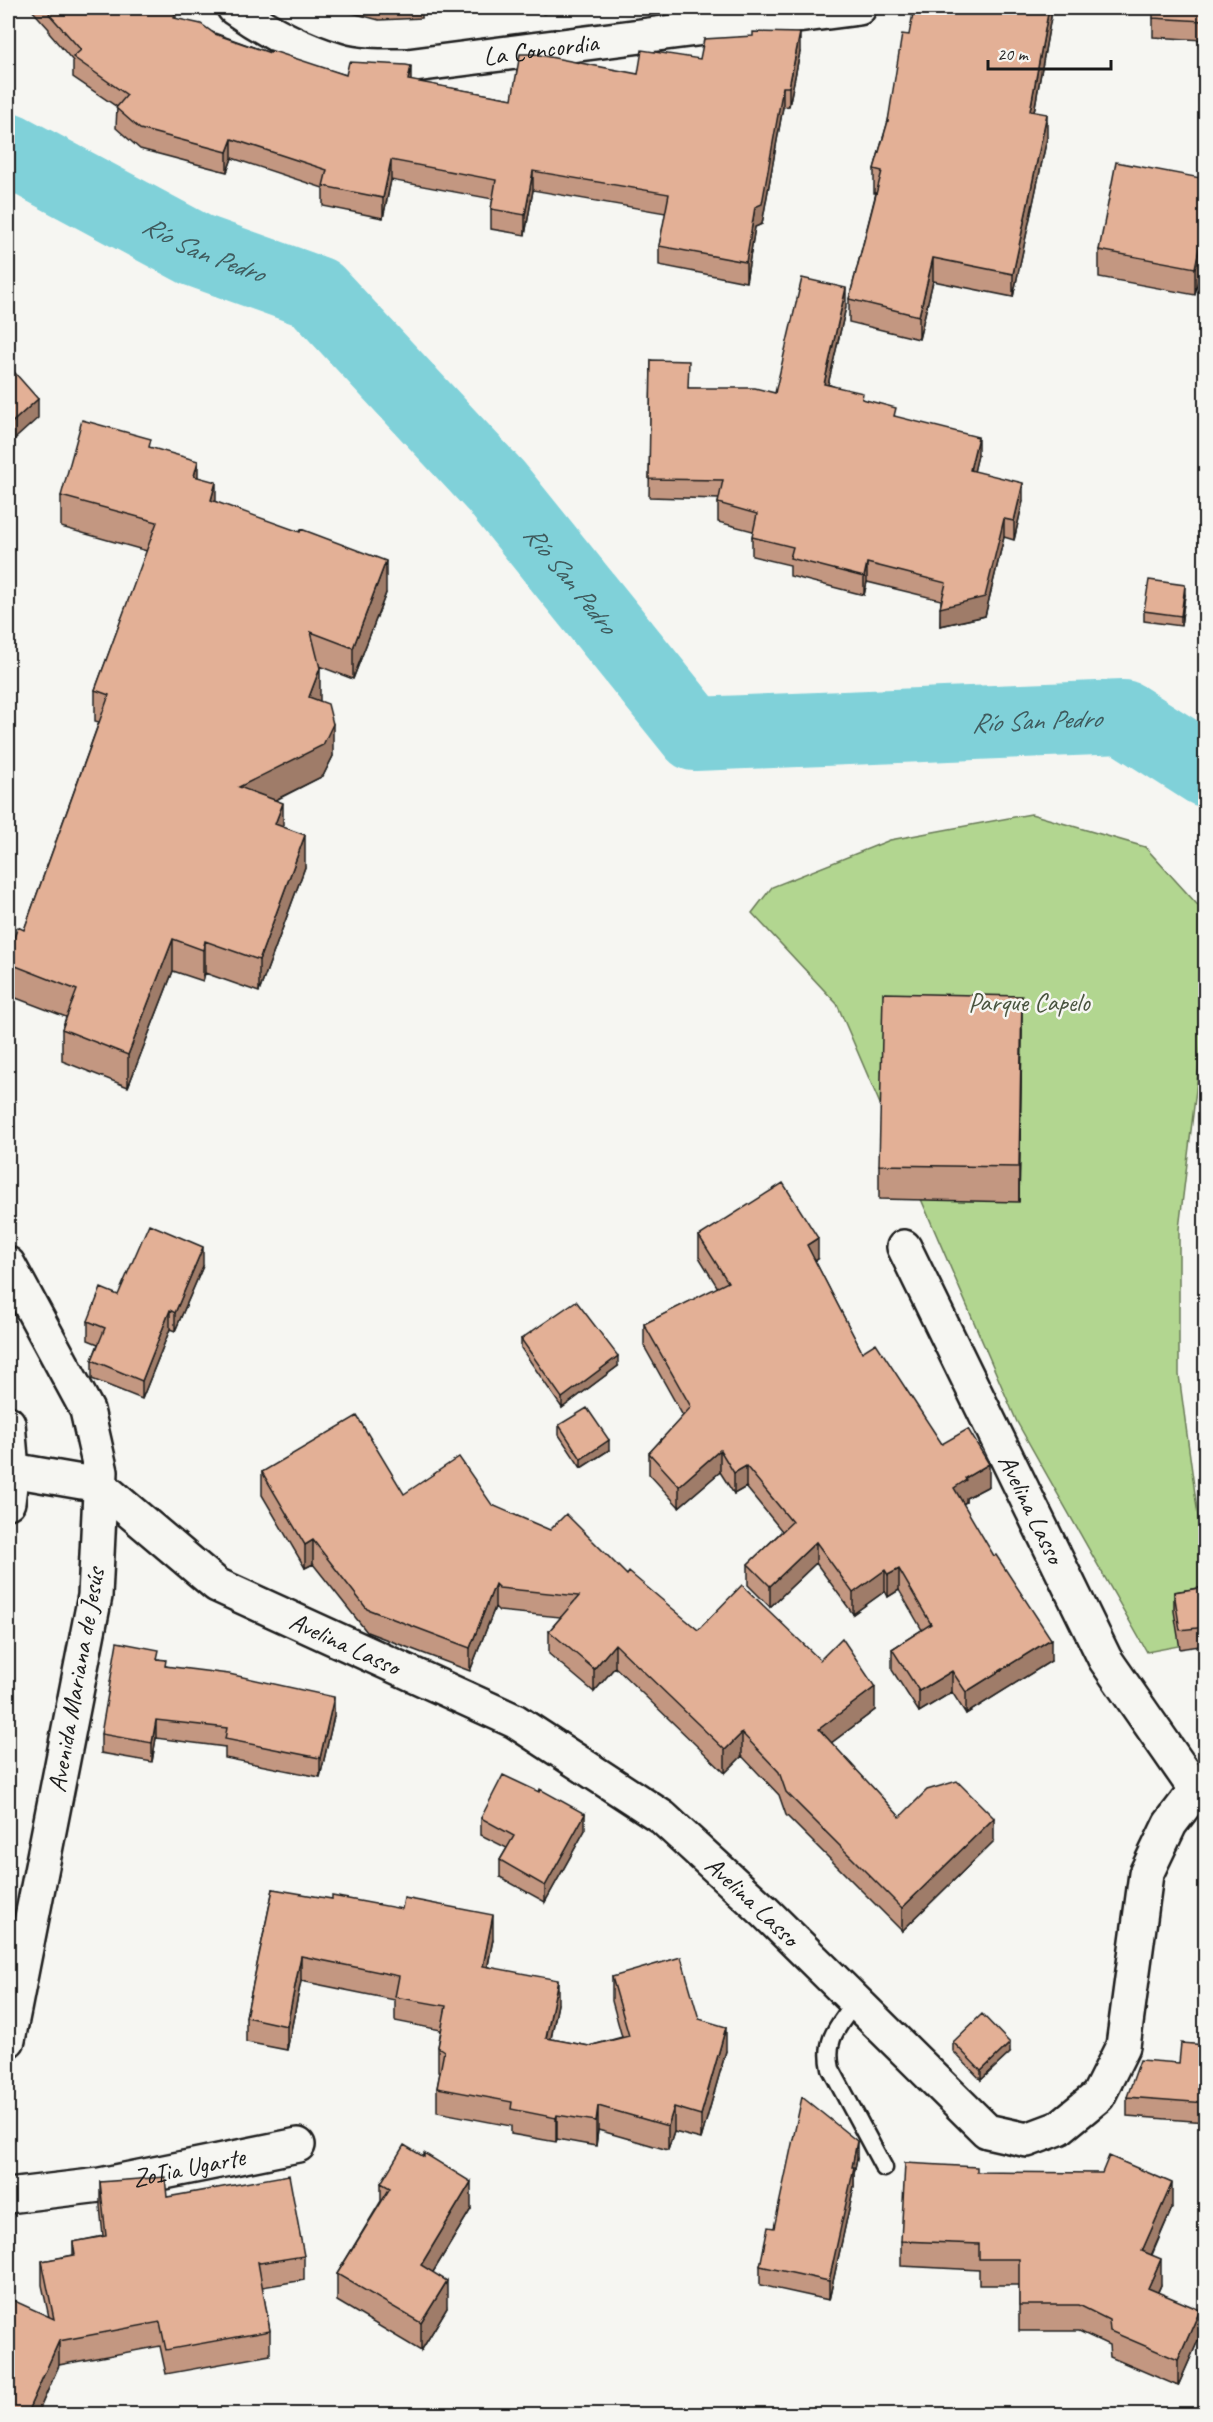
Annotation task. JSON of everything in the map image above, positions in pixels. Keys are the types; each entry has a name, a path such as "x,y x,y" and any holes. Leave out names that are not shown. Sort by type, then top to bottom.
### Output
{"street":[{"name":"La Concordia","path":"234,8 263,29 338,61 407,66 860,8"},
{"name":"Avelina Lasso","path":"99,1485 217,1585 515,1721 662,1816 764,1911 987,2131 1027,2140 1059,2128 1098,2096 1123,2046 1146,1874 1170,1824 1201,1786 1105,1659 904,1247"},
{"name":"Avenida Mariana de Jesús","path":"8,1264 87,1410 101,1472 95,1596 8,2040"},
{"path":"8,1423 9,1481 99,1485"},
{"name":"ZoIia Ugarte","path":"8,2196 100,2185 298,2145"}],"lane":[{"path":"855,2002 830,2039 827,2053 831,2069 884,2168"}],"green space":[{"name":"Parque Capelo","path":"1031,814 1145,847 1205,913 1205,1016 1179,1229 1179,1375 1205,1568 1205,1641 1147,1652 1017,1422 837,1004 752,913 772,887 890,840"}],"building":[{"path":"47,8 175,8 174,18 201,24 215,34 270,53 270,50 346,75 349,62 406,65 411,66 408,80 512,99 520,54 534,54 638,74 642,50 700,59 704,39 753,36 753,32 800,33 789,87 783,87 762,204 755,207 746,262 659,246 669,194 533,171 525,215 491,209 496,180 391,160 383,198 323,186 327,170 232,139 227,152 140,129 116,108 127,95 73,57 81,50 49,14 51,12"},
{"path":"914,8 1049,8 1030,111 1047,114 1013,274 933,258 919,316 849,299 882,171 874,169 888,121 902,34 909,35"},
{"path":"1153,8 1204,8 1203,21 1153,18"},
{"path":"1116,162 1206,179 1206,215 1195,268 1099,250"},
{"path":"802,278 846,288 824,384 863,393 862,399 896,408 894,416 978,437 970,470 1023,483 1014,521 1004,519 985,597 940,608 946,583 867,563 864,577 790,558 793,547 752,537 757,514 718,503 723,480 649,479 651,360 689,361 688,388 755,388 775,393"},
{"path":"8,365 38,399 8,426"},
{"path":"82,420 151,439 149,447 198,461 194,476 216,482 211,500 300,532 301,529 386,561 353,648 311,632 320,668 309,697 328,704 333,724 323,745 239,787 283,803 275,824 305,835 259,960 205,941 203,950 173,939 128,1055 62,1029 77,990 8,963 8,953 18,927 24,930 109,695 95,690 157,522 61,496"},
{"path":"1149,580 1185,585 1181,616 1144,611"},
{"path":"883,993 1022,996 1019,1167 879,1165"},
{"path":"783,1183 818,1238 807,1245 862,1352 876,1343 942,1444 968,1429 989,1464 965,1478 966,1480 954,1488 994,1556 996,1555 1051,1639 966,1692 952,1671 919,1691 892,1649 931,1624 899,1569 888,1575 885,1570 853,1593 816,1542 770,1586 748,1564 792,1522 746,1466 734,1473 720,1450 679,1486 649,1453 691,1407 644,1324 728,1282 699,1236"},
{"path":"149,1224 203,1247 175,1313 170,1310 142,1381 92,1360 105,1328 88,1321 101,1288 118,1295"},
{"path":"576,1301 618,1356 562,1398 521,1339"},
{"path":"587,1408 609,1440 581,1459 559,1425"},
{"path":"357,1416 404,1494 459,1457 492,1505 550,1530 566,1514 627,1575 629,1572 698,1630 742,1585 820,1660 842,1638 875,1687 819,1729 900,1817 927,1790 957,1781 994,1818 902,1908 786,1792 779,1772 742,1733 725,1750 615,1644 594,1669 549,1631 579,1596 499,1588 495,1584 470,1648 367,1609 313,1540 305,1545 262,1472"},
{"path":"1206,1587 1206,1627 1180,1630 1174,1592"},
{"path":"117,1642 159,1650 157,1659 166,1660 165,1666 229,1674 334,1697 320,1758 225,1739 227,1728 156,1720 152,1743 101,1734"},
{"path":"503,1775 539,1792 540,1789 585,1814 545,1886 500,1860 514,1836 481,1818"},
{"path":"273,1889 332,1899 332,1896 402,1909 404,1898 493,1915 483,1966 558,1980 546,2038 589,2046 629,2036 612,1977 681,1957 699,2019 726,2027 701,2115 674,2107 668,2126 598,2106 596,2121 557,2115 556,2118 511,2109 512,2102 437,2088 444,2051 438,2047 446,2006 395,1997 399,1976 301,1956 287,2026 246,2017"},
{"path":"982,2014 1010,2043 981,2071 953,2042"},
{"path":"1181,2043 1206,2045 1206,2103 1127,2097 1140,2060 1179,2063"},
{"path":"802,2097 857,2141 852,2167 854,2167 829,2281 760,2266 768,2227 774,2228"},
{"path":"404,2145 424,2157 424,2153 471,2182 421,2265 447,2281 421,2323 337,2274 390,2188 381,2183"},
{"path":"1109,2156 1172,2183 1142,2251 1161,2259 1148,2288 1200,2310 1178,2360 1110,2331 1109,2320 1079,2305 1019,2305 1019,2259 979,2259 979,2244 901,2241 905,2163 977,2167 977,2172 1102,2173"},
{"path":"289,2175 304,2256 258,2262 270,2331 166,2350 160,2322 59,2341 26,2415 8,2415 8,2298 54,2319 42,2261 75,2255 73,2242 106,2236 100,2182 165,2177 167,2197"}],"waterway":[{"name":"Río San Pedro","path":"8,149 196,250 316,293 496,487 695,734 1123,717 1206,770"}]}
